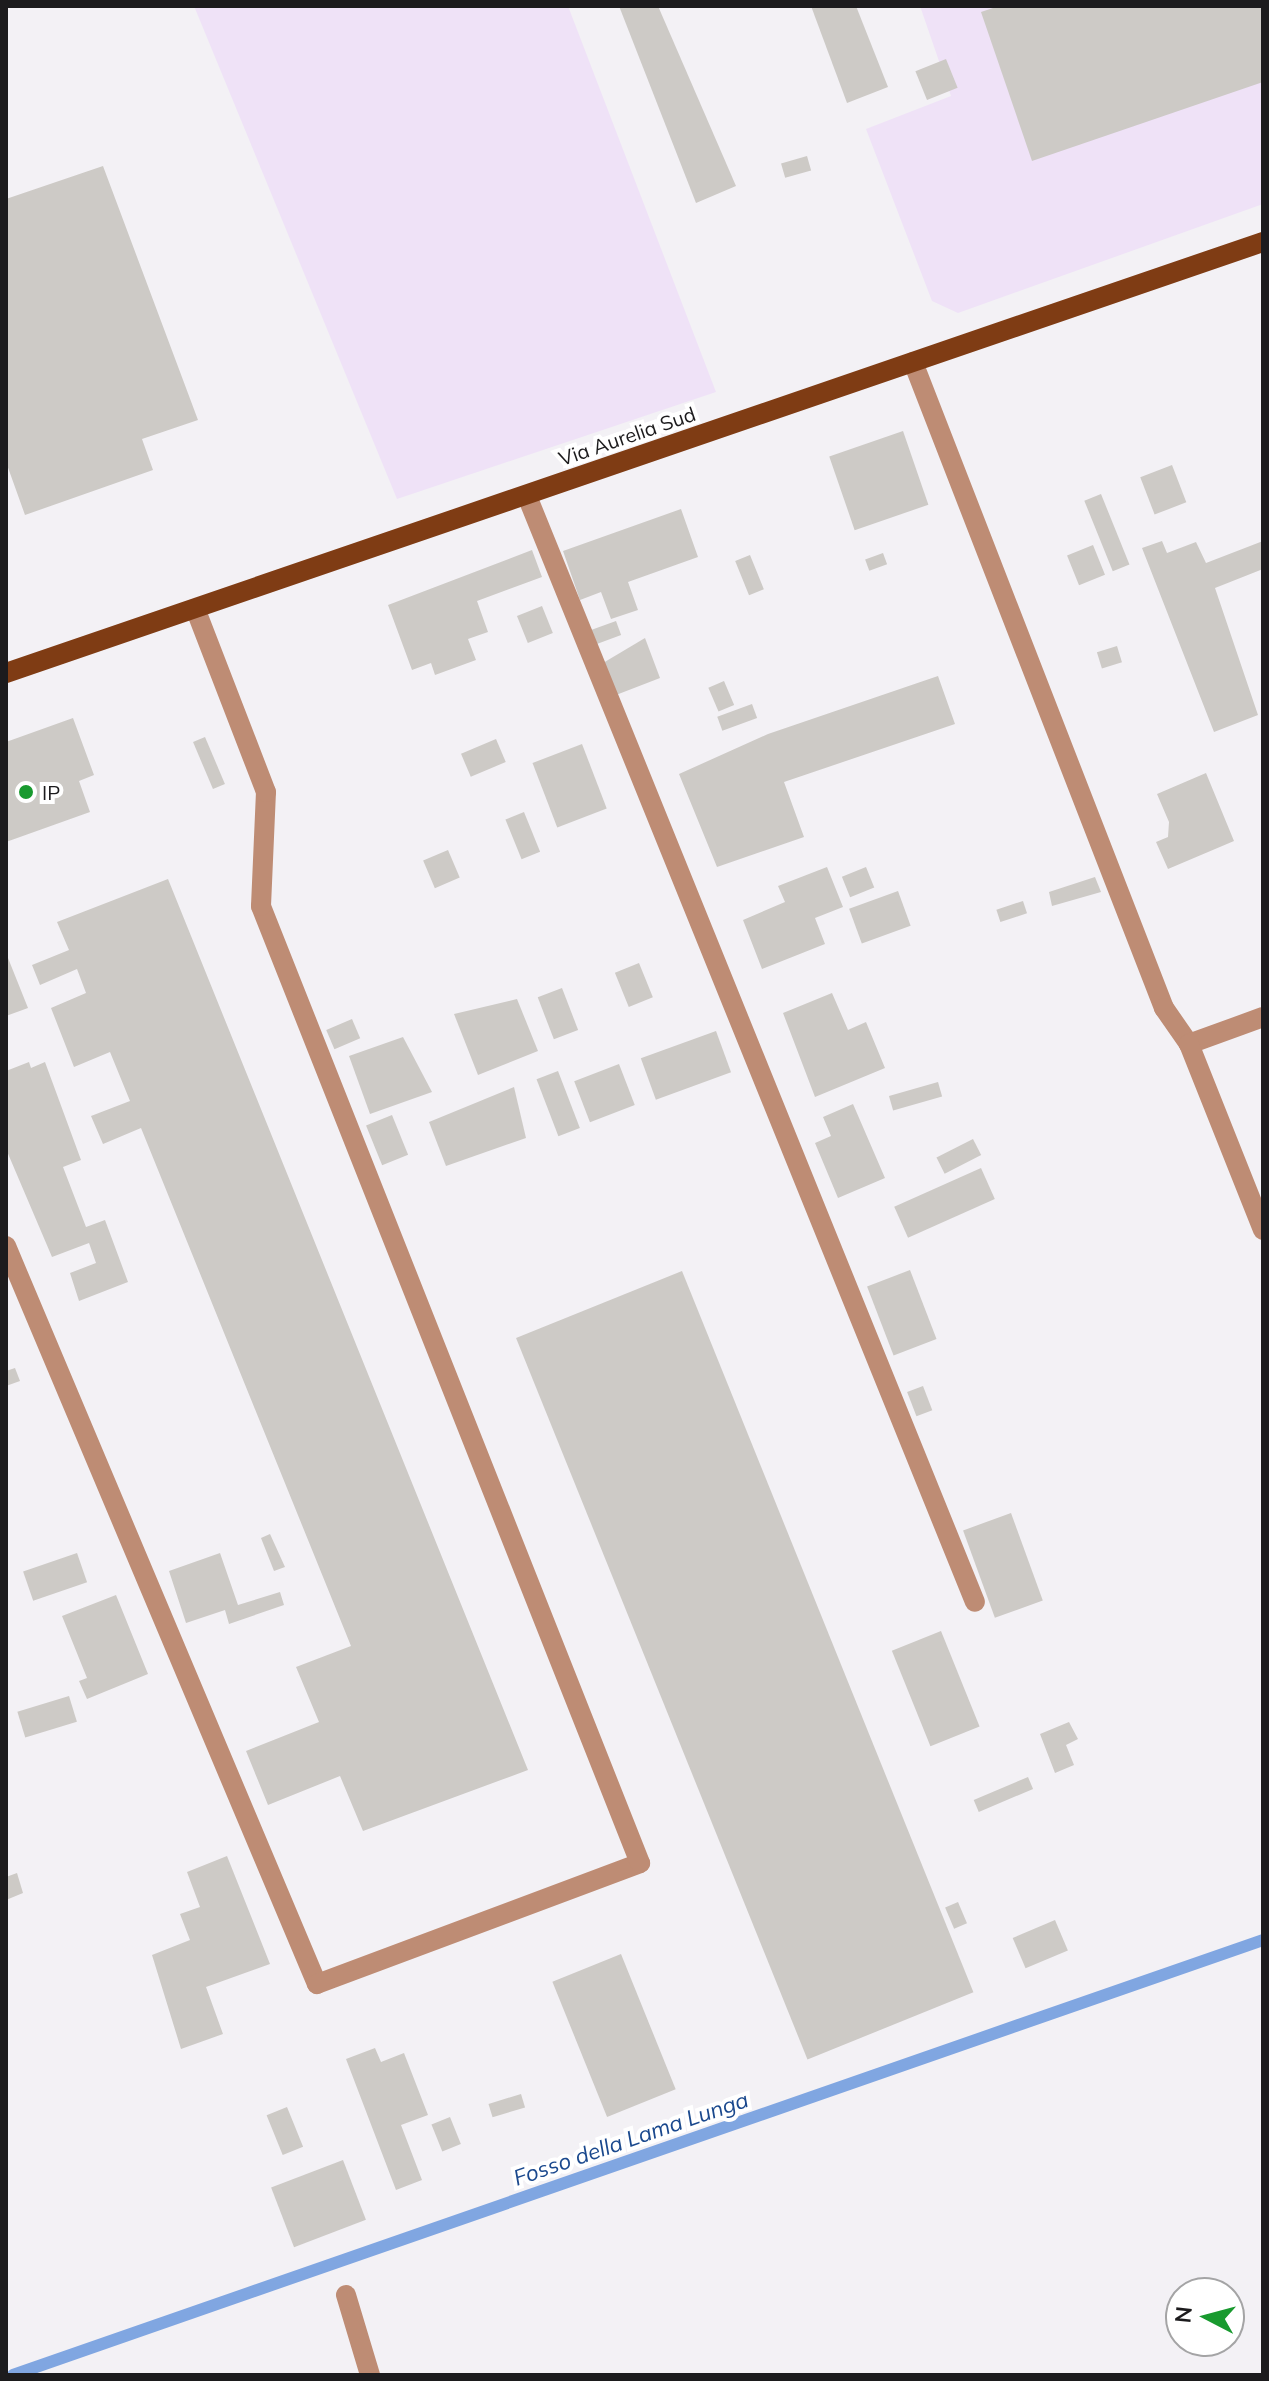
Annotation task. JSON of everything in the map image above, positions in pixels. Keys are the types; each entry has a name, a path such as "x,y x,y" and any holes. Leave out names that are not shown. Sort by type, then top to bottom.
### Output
{"main road":[{"name":"Via Aurelia Sud","path":"6,673 196,611 1263,242"}],"street":[{"path":"913,362 1164,1008 1189,1044 1263,1230"},
{"path":"527,496 975,1602"},
{"path":"6,1246 317,1984 640,1863 261,906 266,792 196,611"},
{"path":"1189,1044 1263,1017"},
{"path":"346,2295 370,2375"}],"shaded area":[{"path":"194,6 568,6 716,392 397,499"},
{"path":"920,6 1263,6 1263,204 958,313 932,301 866,129 951,96"}],"building":[{"path":"619,6 658,6 736,186 696,203"},
{"path":"811,6 856,6 888,87 847,103"},
{"path":"999,6 1263,6 1263,82 1032,161 981,12"},
{"path":"946,59 958,88 927,100 915,71"},
{"path":"807,156 811,170 785,178 781,163"},
{"path":"103,166 198,420 142,439 153,470 25,515 6,462 6,199"},
{"path":"903,431 928,505 855,530 829,456"},
{"path":"1172,465 1186,502 1155,515 1140,477"},
{"path":"1101,494 1129,564 1113,571 1084,501"},
{"path":"681,509 698,557 628,582 638,610 611,619 601,592 580,600 563,551"},
{"path":"1162,541 1167,553 1196,542 1206,563 1263,541 1263,569 1215,588 1258,715 1214,732 1142,548"},
{"path":"1093,545 1105,575 1079,585 1067,555"},
{"path":"532,550 542,577 477,601 488,632 468,639 476,660 435,675 431,663 412,670 388,605"},
{"path":"883,553 887,564 869,571 865,559"},
{"path":"750,555 764,589 749,595 735,561"},
{"path":"542,606 553,633 528,643 517,616"},
{"path":"616,621 621,635 595,645 590,631"},
{"path":"645,638 660,678 616,695 603,663"},
{"path":"1117,646 1122,662 1102,668 1097,652"},
{"path":"938,676 955,724 784,782 804,837 717,867 679,774 768,734"},
{"path":"724,681 734,705 719,712 708,688"},
{"path":"752,704 757,718 722,731 717,717"},
{"path":"73,718 94,775 79,781 90,812 6,842 6,742"},
{"path":"205,737 225,784 213,789 193,742"},
{"path":"496,739 506,762 471,777 461,754"},
{"path":"582,744 607,808 557,827 533,763"},
{"path":"1206,773 1234,841 1168,869 1156,842 1168,837 1169,822 1157,794"},
{"path":"524,812 540,852 522,859 505,819"},
{"path":"448,850 460,878 435,888 423,861"},
{"path":"827,867 843,907 815,918 825,944 762,969 743,920 785,902 778,886"},
{"path":"866,867 874,887 850,897 842,877"},
{"path":"1095,877 1101,892 1052,906 1049,892"},
{"path":"168,879 528,1770 363,1831 340,1776 268,1805 246,1751 319,1722 296,1667 351,1646 141,1128 103,1144 91,1116 130,1101 110,1052 74,1067 51,1008 86,993 77,969 40,985 32,965 69,950 57,922"},
{"path":"898,891 911,926 862,944 849,909"},
{"path":"1023,901 1027,913 1000,922 996,910"},
{"path":"6,953 28,1008 6,1016"},
{"path":"639,963 653,997 629,1007 615,973"},
{"path":"562,988 578,1030 554,1039 538,997"},
{"path":"832,993 848,1030 866,1022 885,1068 815,1097 783,1013"},
{"path":"517,999 538,1051 478,1075 454,1014"},
{"path":"352,1019 360,1038 334,1049 326,1030"},
{"path":"716,1031 731,1072 656,1100 641,1058"},
{"path":"403,1037 432,1092 370,1114 349,1056"},
{"path":"29,1062 31,1068 45,1062 81,1160 63,1167 86,1227 105,1220 128,1282 79,1301 70,1273 96,1263 89,1243 52,1257 6,1149 6,1071"},
{"path":"619,1064 635,1105 590,1122 574,1081"},
{"path":"558,1071 580,1128 558,1136 537,1079"},
{"path":"938,1082 942,1096 893,1110 889,1096"},
{"path":"514,1087 526,1138 446,1166 429,1122"},
{"path":"853,1104 885,1178 838,1198 815,1143 831,1136 823,1117"},
{"path":"392,1115 408,1155 382,1165 366,1125"},
{"path":"973,1139 981,1155 945,1174 936,1158"},
{"path":"981,1168 995,1199 908,1238 894,1207"},
{"path":"910,1270 937,1339 894,1356 867,1286"},
{"path":"682,1271 973,1992 807,2059 516,1338"},
{"path":"15,1368 20,1381 6,1386 6,1371"},
{"path":"923,1386 932,1410 916,1416 907,1392"},
{"path":"1011,1513 1043,1600 995,1618 963,1530"},
{"path":"270,1534 285,1567 274,1571 261,1538"},
{"path":"77,1553 87,1582 33,1601 23,1572"},
{"path":"220,1553 238,1605 280,1592 284,1605 229,1624 225,1610 186,1623 169,1571"},
{"path":"116,1595 148,1674 87,1699 79,1681 87,1678 62,1616"},
{"path":"941,1631 980,1726 930,1746 892,1651"},
{"path":"69,1696 77,1722 25,1738 17,1712"},
{"path":"1069,1722 1078,1739 1066,1745 1074,1765 1055,1773 1040,1734"},
{"path":"1028,1777 1033,1789 979,1812 974,1800"},
{"path":"227,1856 270,1964 206,1987 223,2034 181,2049 152,1955 190,1940 180,1914 200,1907 187,1872"},
{"path":"17,1873 23,1893 6,1900 6,1877"},
{"path":"958,1902 967,1923 954,1929 945,1907"},
{"path":"1055,1920 1068,1950 1026,1968 1013,1938"},
{"path":"621,1954 676,2089 607,2117 552,1982"},
{"path":"375,2048 381,2062 404,2053 428,2115 401,2125 422,2180 396,2190 346,2059"},
{"path":"521,2094 525,2107 493,2117 488,2104"},
{"path":"287,2107 303,2147 283,2155 267,2115"},
{"path":"450,2117 461,2144 442,2151 431,2124"},
{"path":"343,2160 366,2220 294,2247 271,2188"}],"waterway":[{"name":"Fosso della Lama Lunga","path":"13,2375 1263,1940"}],"place":[{"name":"IP","path":"26,792"}]}
